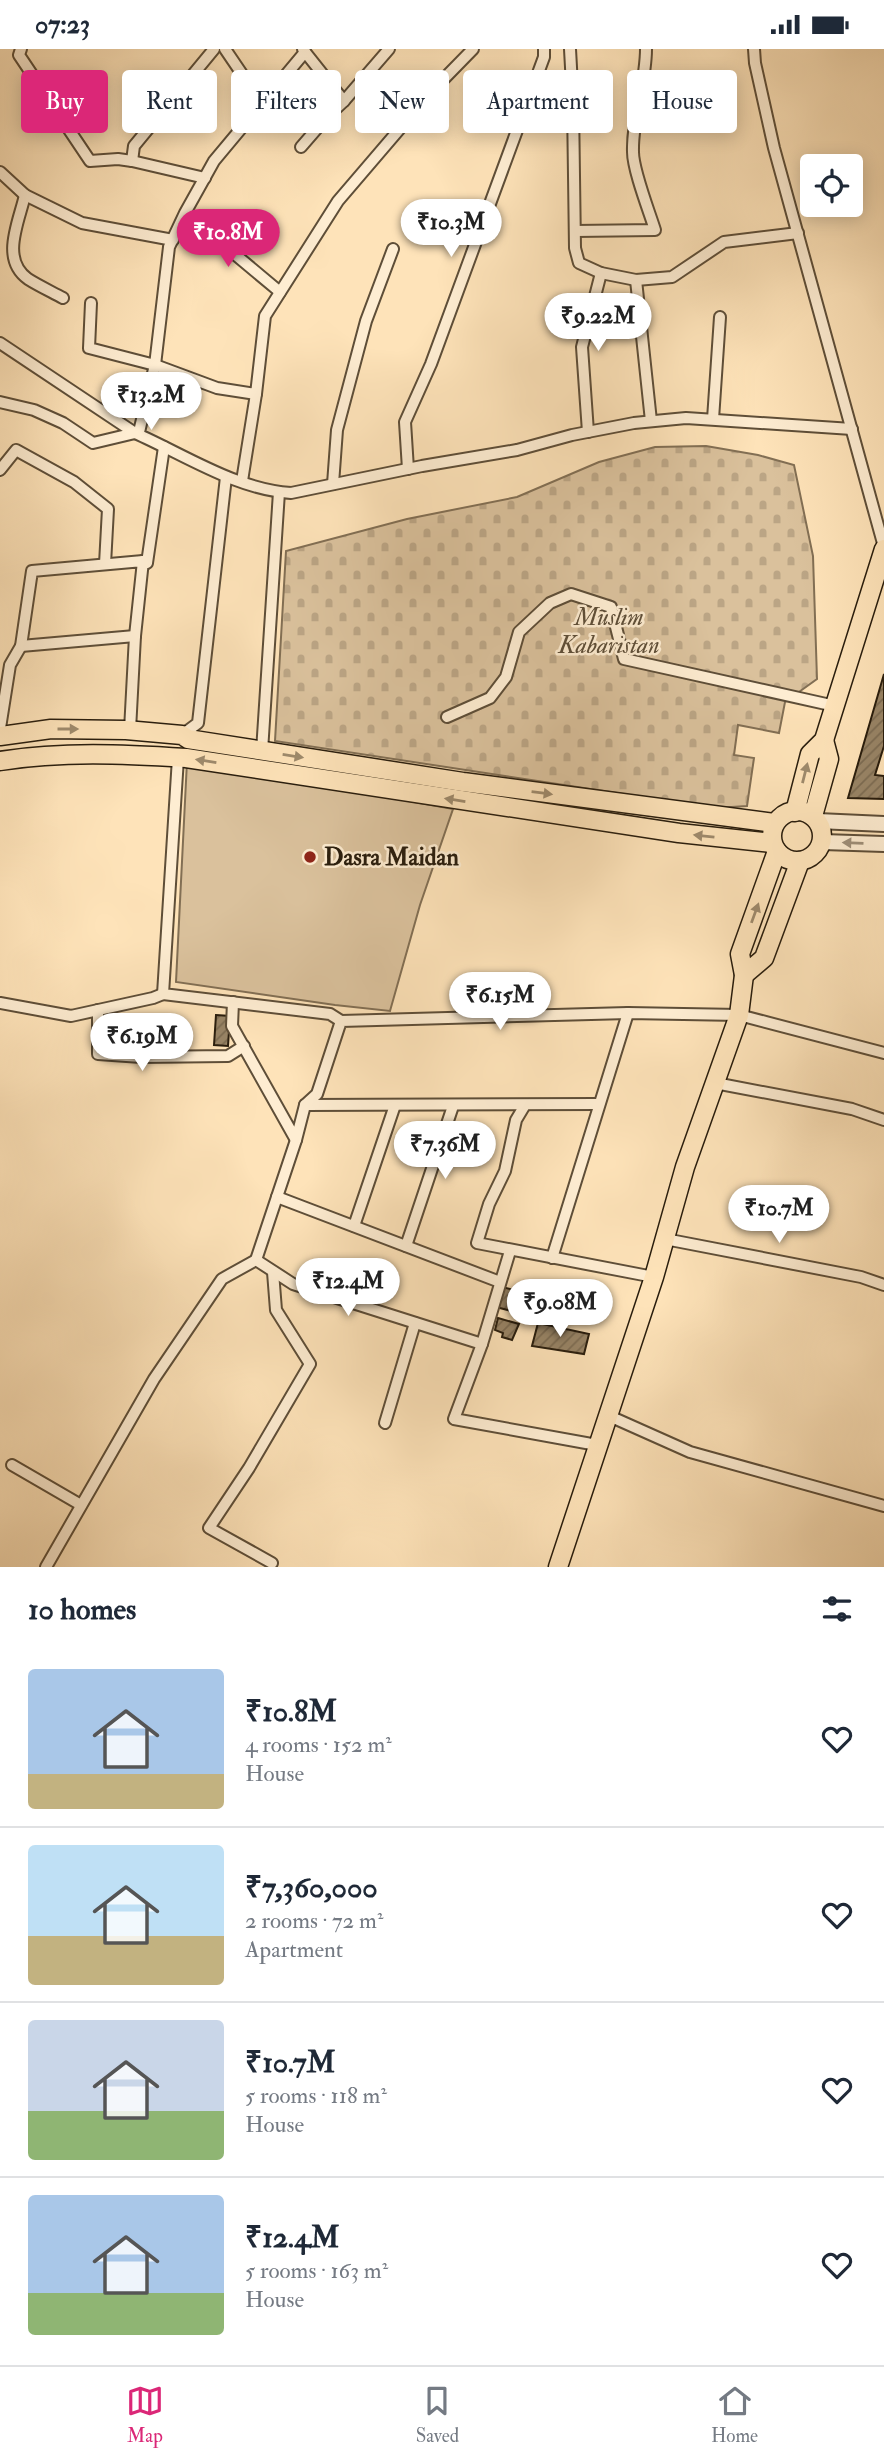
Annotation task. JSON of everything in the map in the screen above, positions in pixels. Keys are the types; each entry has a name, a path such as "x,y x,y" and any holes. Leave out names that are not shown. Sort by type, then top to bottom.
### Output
{"main road":[{"path":"795,812 810,754 824,740 884,548"},
{"path":"0,736 51,729 130,730 181,736 510,789 774,823 788,814 803,812 816,819 824,833 823,842 816,854 800,861 787,859 774,847 178,758 104,753 0,761"},
{"path":"178,758 181,736"},
{"path":"816,819 829,758 824,740"},
{"path":"509,808 510,789"},
{"path":"558,1567 654,1277 685,1167 739,1016 744,975 740,954 774,847 774,823"},
{"path":"744,975 764,958 800,861"}],"street":[{"path":"21,49 19,55 90,161 132,161 205,178"},
{"path":"132,161 134,146 214,49"},
{"path":"225,49 239,70"},
{"path":"301,148 389,49"},
{"path":"242,481 265,316 338,201 433,89 473,49"},
{"path":"408,469 405,422 431,364 467,260 519,127 544,57 544,49"},
{"path":"570,49 575,248 579,263 601,273 636,280 672,277 724,242 798,233"},
{"path":"575,231 655,230 632,154 636,112 646,68 646,49"},
{"path":"754,49 774,148 884,548"},
{"path":"287,70 304,50 344,101"},
{"path":"0,402 34,410 63,423 93,443 139,432 155,365 169,247 214,162 237,133"},
{"path":"0,173 25,195 82,223 173,240"},
{"path":"25,195 12,250 14,262 26,277 63,298"},
{"path":"195,222 280,292"},
{"path":"333,484 337,430 366,321 393,249"},
{"path":"587,432 582,347 601,273"},
{"path":"636,280 651,421"},
{"path":"91,303 89,348 155,365 217,389 256,394"},
{"path":"713,419 720,317"},
{"path":"0,343 135,433 226,477 279,492 290,493 517,450 587,432 651,421 713,419 852,429"},
{"path":"0,728 10,665 21,646 32,571 143,561 147,563 164,447"},
{"path":"0,470 16,450 74,482 108,509 105,564"},
{"path":"181,736 198,723 226,477"},
{"path":"262,751 279,492"},
{"path":"130,730 135,636 143,561"},
{"path":"447,717 490,698 506,677 519,632 550,603 571,594 611,607 624,659 835,706"},
{"path":"21,646 135,636"},
{"path":"163,994 178,758"},
{"path":"816,819 884,824"},
{"path":"823,842 884,844"},
{"path":"0,1003 71,1016 163,994 330,1014 341,1021 628,1013 739,1016 884,1053"},
{"path":"233,1002 232,1026 296,1140"},
{"path":"98,1010 98,1054 141,1057 228,1056 244,1047"},
{"path":"552,1258 628,1013"},
{"path":"46,1567 155,1378 222,1279 256,1260 305,1105 317,1094 341,1021"},
{"path":"715,1083 852,1109 884,1120"},
{"path":"305,1105 599,1104"},
{"path":"354,1226 396,1105"},
{"path":"525,1105 516,1120 505,1171 489,1204 477,1243 654,1277"},
{"path":"406,1245 453,1106"},
{"path":"277,1197 500,1282"},
{"path":"665,1239 861,1277 884,1285"},
{"path":"510,1251 482,1344 454,1419 597,1445"},
{"path":"256,1260 293,1284 482,1344"},
{"path":"272,1563 209,1528 249,1468 310,1364 276,1310 273,1272"},
{"path":"385,1423 415,1323"},
{"path":"607,1415 690,1452 884,1506"},
{"path":"12,1465 81,1505"}],"green space":[{"name":"Muslim Kabaristan","path":"706,446 758,455 794,465 813,556 817,679 785,702 779,733 738,725 734,755 754,758 747,806 716,808 275,741 286,551 407,519 517,497 599,462 655,447"},
{"name":"Dasra Maidan","path":"187,761 453,809 420,905 390,1011 176,982"}],"building":[{"path":"884,674 884,746 875,775 884,776 884,799 848,798"},
{"path":"216,1015 230,1016 228,1046 214,1045"},
{"path":"502,1287 547,1298 542,1319 496,1307"},
{"path":"498,1318 519,1324 512,1340 502,1337 503,1333 495,1330"},
{"path":"538,1323 589,1334 584,1354 532,1346"}],"place":[{"name":"Dasra Maidan","path":"310,857"}]}
